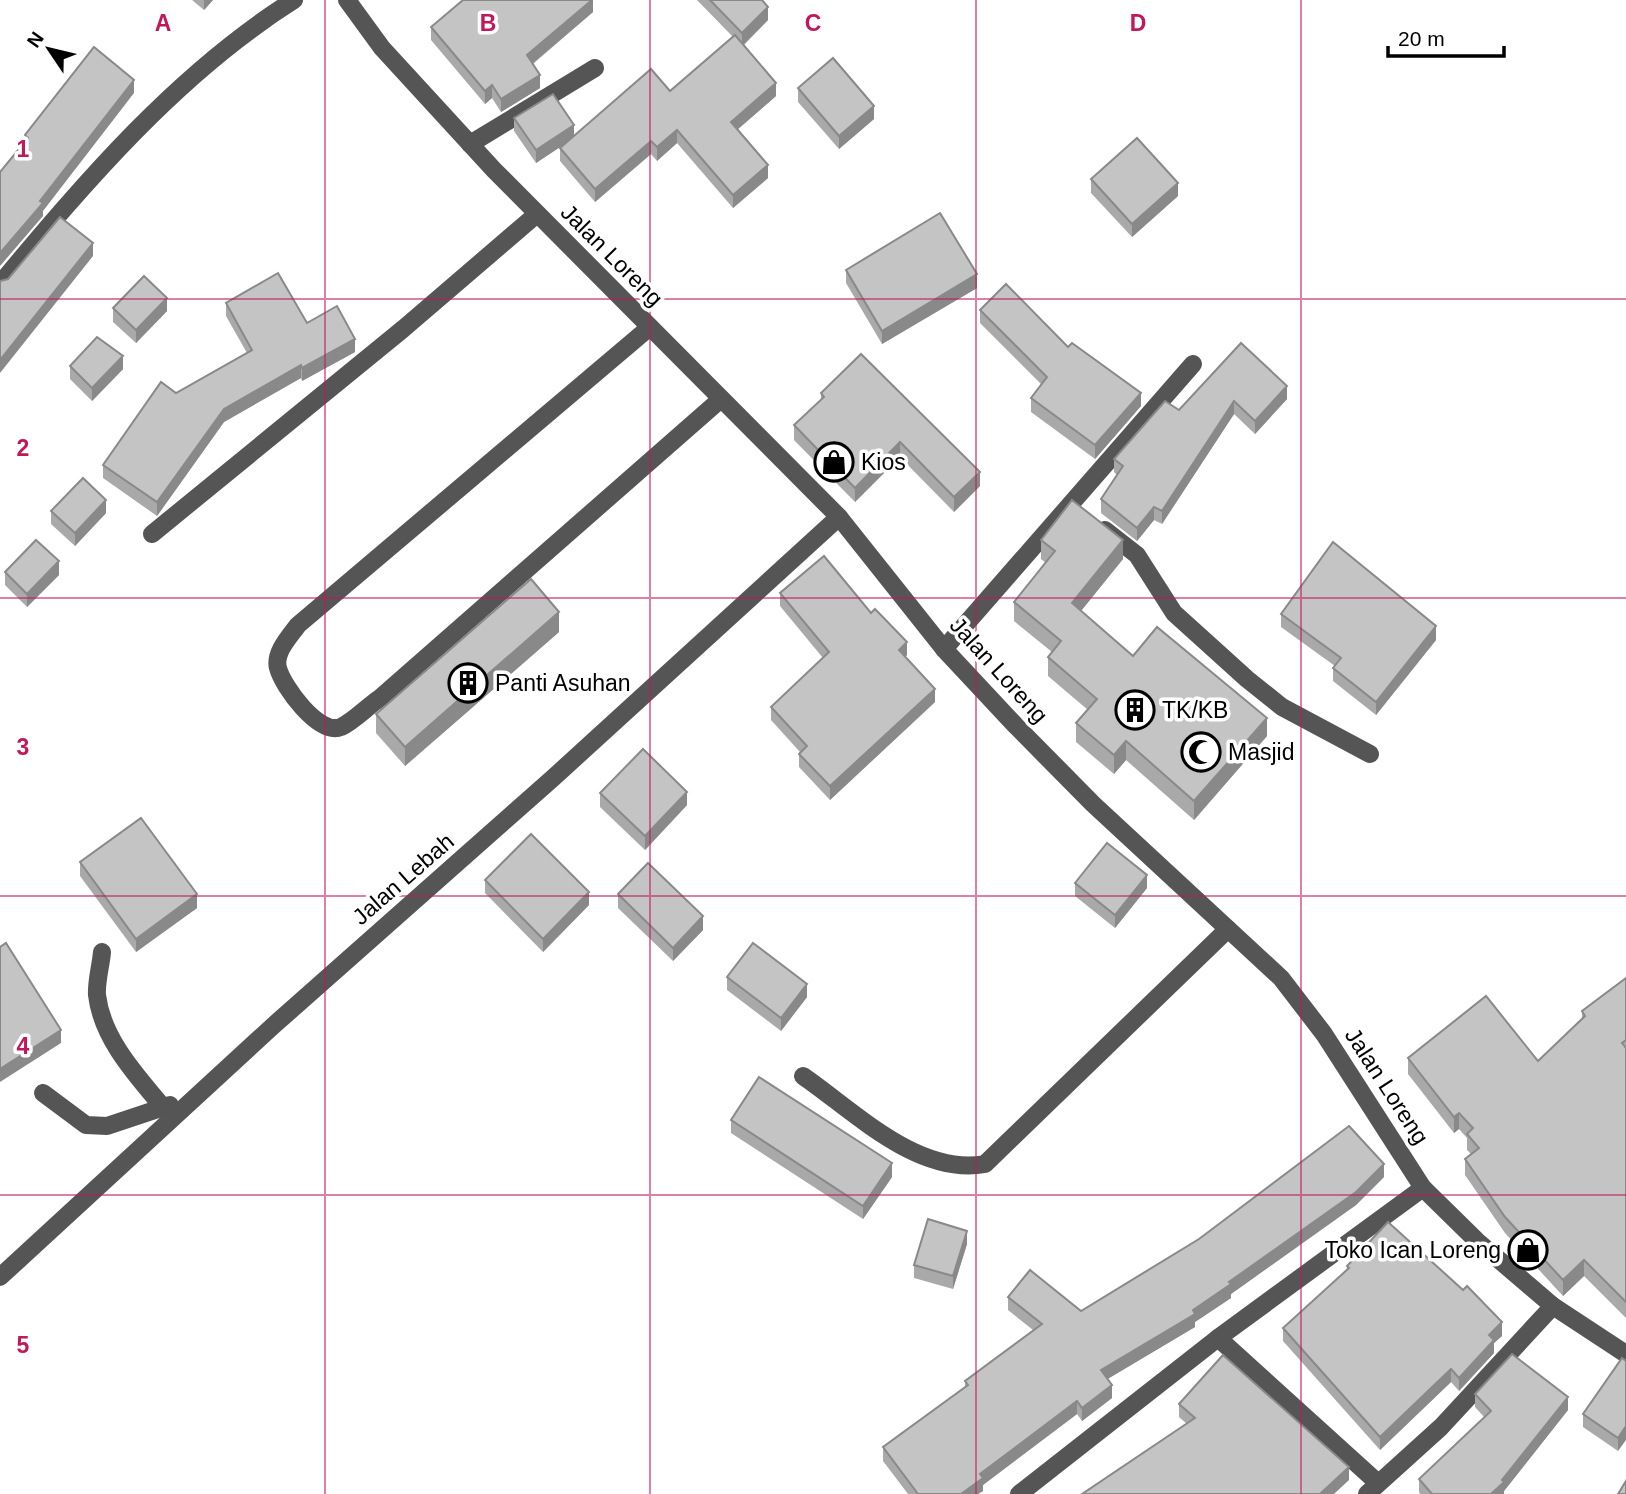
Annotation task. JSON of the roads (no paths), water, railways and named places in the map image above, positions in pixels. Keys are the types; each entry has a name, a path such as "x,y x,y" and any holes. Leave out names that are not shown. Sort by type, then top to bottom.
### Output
{"street":[{"path":"0,284 70,200 176,93 266,18 294,0"},
{"name":"Jalan Loreng","path":"347,0 382,48 470,144 839,517 944,649 1093,804 1281,978 1324,1034 1423,1188 1477,1241 1553,1306 1626,1354"},
{"path":"470,144 595,68"},
{"path":"152,534 403,329 537,214"},
{"path":"650,327 298,625 278,656 278,669 306,713 323,726 340,727 380,698 721,399"},
{"path":"944,649 1082,513 1192,364"},
{"path":"1082,513 1137,555 1174,613 1247,680 1282,707 1370,754"},
{"name":"Jalan Lebah","path":"0,1278 839,517"},
{"path":"803,1076 912,1153 936,1163 985,1164 1228,929"},
{"path":"102,952 97,993 106,1028 134,1074 162,1106"},
{"path":"43,1093 86,1125 107,1126 162,1106 191,1102"},
{"path":"1019,1494 1217,1338 1423,1188"},
{"path":"1217,1338 1373,1489 1441,1427 1553,1306"}],"place":[{"name":"Kios","path":"834,462"},
{"name":"Panti Asuhan","path":"468,683"},
{"name":"TK/KB","path":"1135,710"},
{"name":"Masjid","path":"1201,752"},
{"name":"Toko Ican Loreng","path":"1528,1250"}]}
